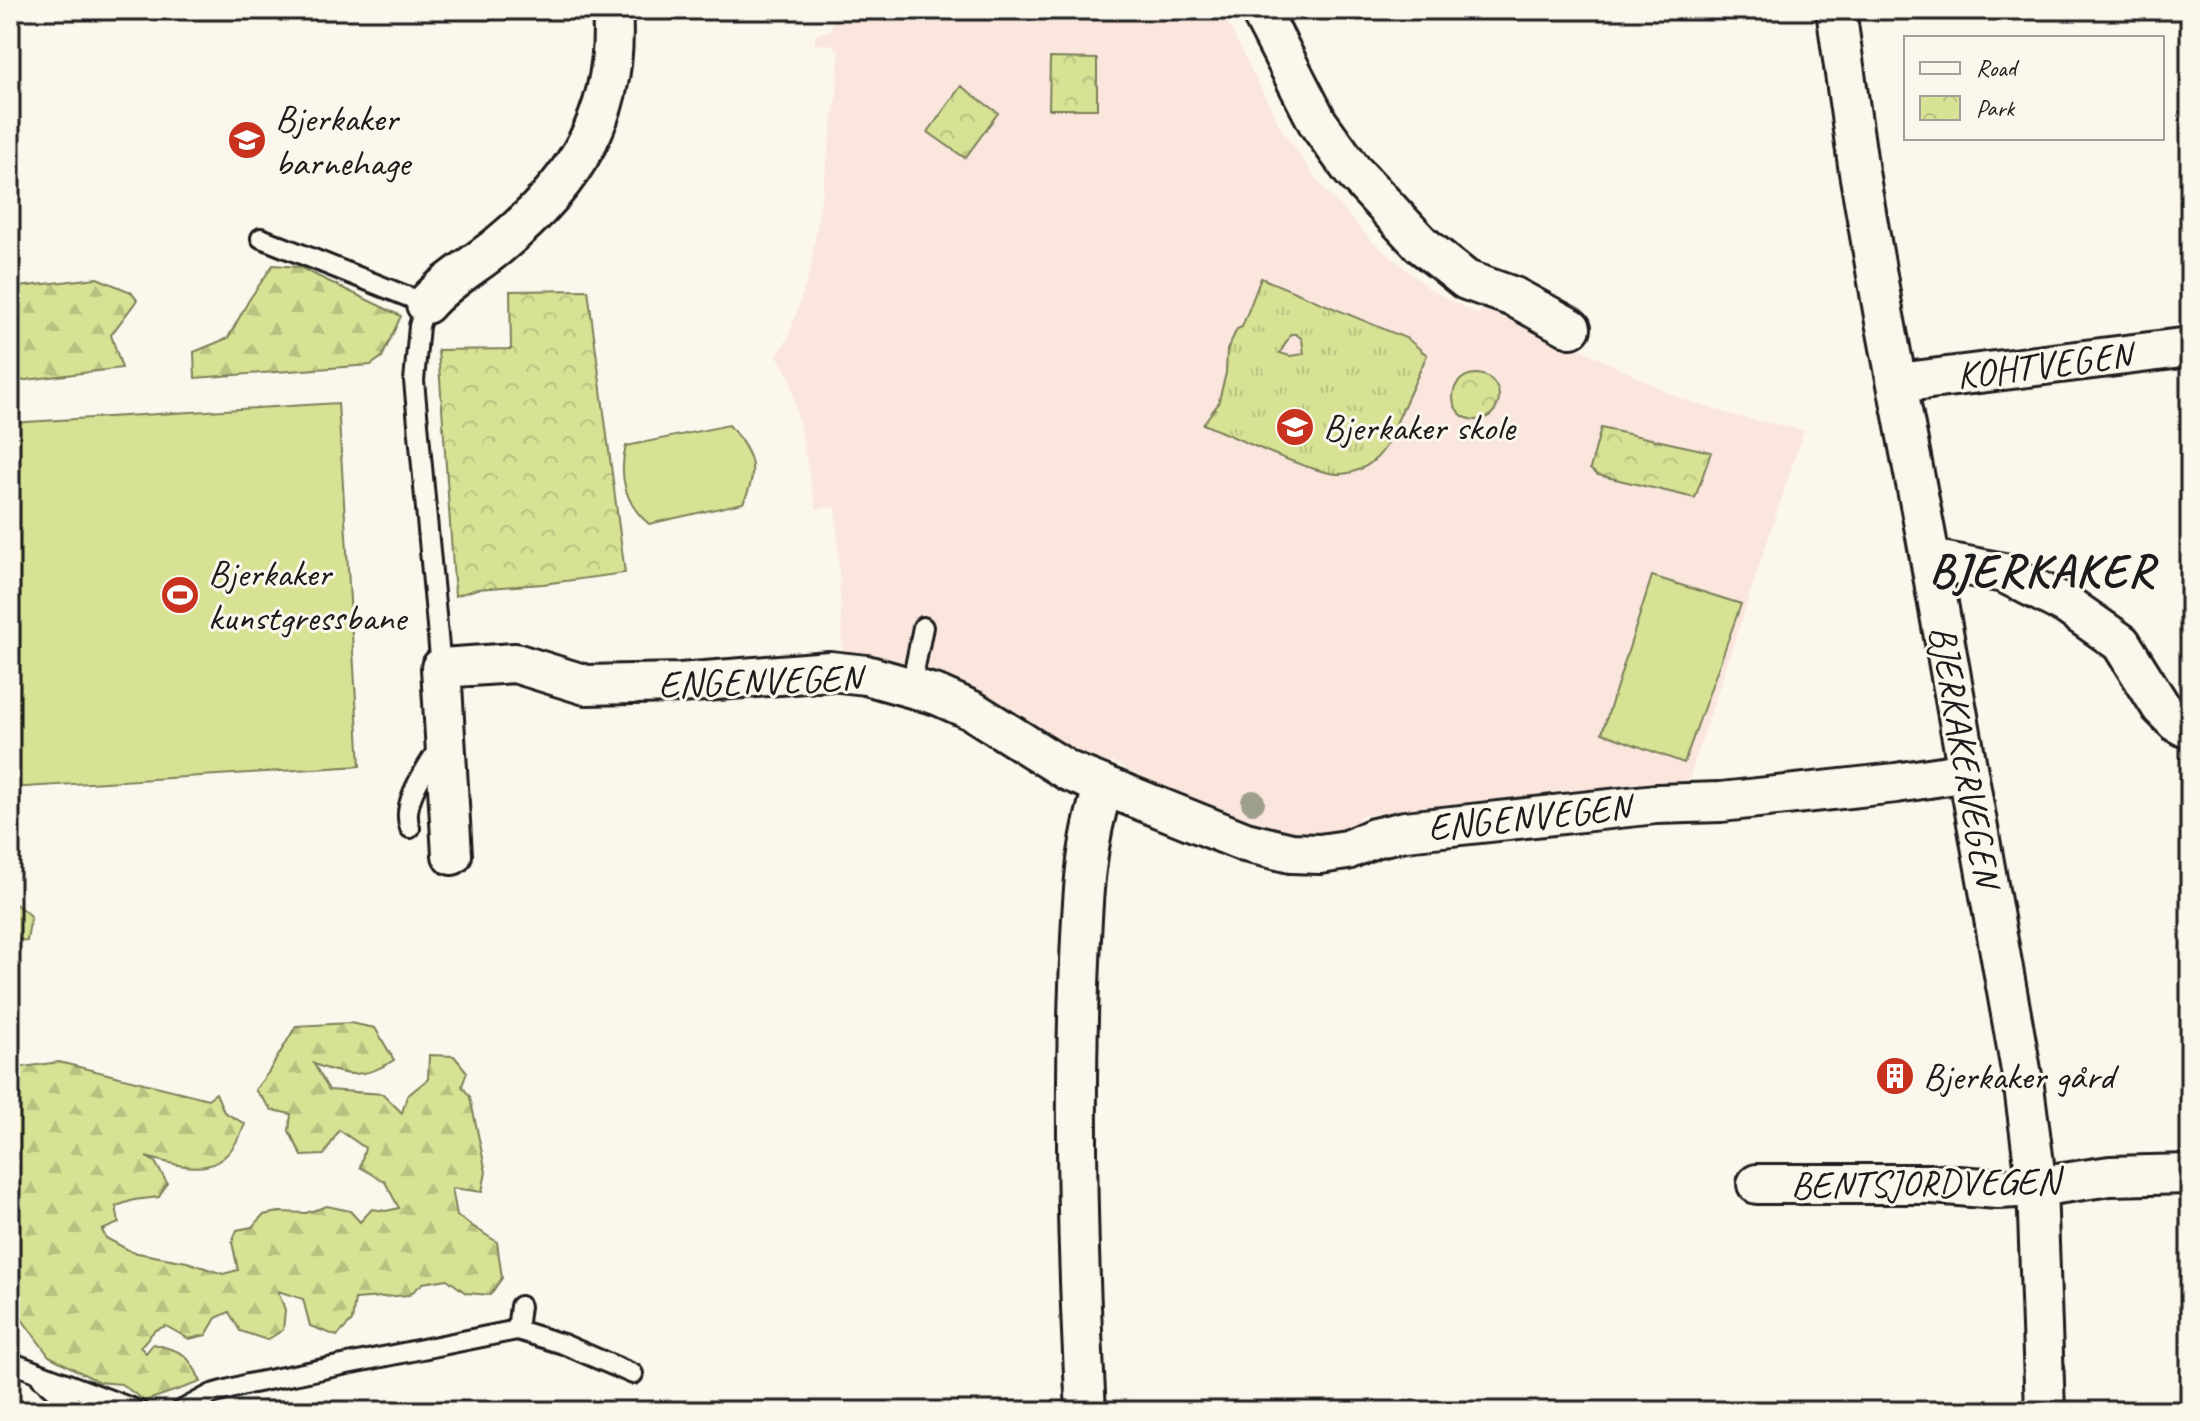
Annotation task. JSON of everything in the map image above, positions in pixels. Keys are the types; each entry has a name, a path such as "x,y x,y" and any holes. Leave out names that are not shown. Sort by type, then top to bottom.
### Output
{"street":[{"path":"426,304 520,229 581,155 594,133 612,72 612,10"},
{"path":"1260,10 1318,123 1352,170 1412,234 1466,280 1514,297 1571,328"},
{"name":"BJERKAKERVEGEN","path":"1836,10 1859,172 2024,1087 2037,1187 2045,1411"},
{"name":"KOHTVEGEN","path":"1898,383 2190,347"},
{"path":"1930,559 2004,573 2067,605 2121,643 2161,707 2185,727"},
{"name":"ENGENVEGEN","path":"441,668 515,663 586,685 680,683 830,671 884,678 937,695 973,711 1068,771 1245,842 1307,855 1347,850 1374,838 1405,831 1656,804 1721,802 1968,772"},
{"path":"441,668 452,855"},
{"path":"1086,1411 1081,1319 1078,1024 1086,873 1092,832 1104,786"},
{"name":"BENTSJORDVEGEN","path":"1757,1184 1932,1184 1998,1189 2037,1187 2110,1176 2190,1174"}],"lane":[{"path":"261,238 426,304 419,326 414,381 441,668"},
{"path":"911,687 923,627"},
{"path":"410,828 406,818 414,792 445,736"},
{"path":"517,1330 520,1306"},
{"path":"180,1411 212,1394 248,1384 517,1330 563,1344 633,1374"},
{"path":"10,1362 139,1411"},
{"path":"33,1370 79,1411"}],"shaded area":[{"name":"Bjerkaker skole","path":"838,10 1221,10 1283,132 1325,190 1371,240 1431,290 1477,314 1486,306 1512,314 1679,398 1739,417 1804,430 1687,785 1585,797 1575,790 1359,816 1357,832 1305,844 1142,786 1139,775 1113,762 1101,768 974,695 843,659 836,507 816,509 790,378 777,355 788,338 810,272 837,93 839,49 829,44 815,45 815,35 830,30"}],"green space":[{"path":"1050,58 1097,59 1097,109 1049,109"},
{"path":"961,86 998,113 965,158 928,132"},
{"path":"273,265 299,267 401,316 382,357 371,365 195,378 194,352 228,338"},
{"path":"97,278 131,292 137,300 111,335 122,368 10,382 10,288"},
{"path":"1261,278 1408,339 1427,355 1386,446 1377,457 1367,466 1354,471 1340,474 1327,472 1203,424 1218,404 1226,373 1227,350 1237,329 1242,327","holes":["1291,334 1302,339 1304,354 1290,356 1280,353"]},
{"path":"588,290 625,573 477,589 455,596 438,350 511,349 510,291"},
{"path":"1476,374 1492,381 1499,397 1492,413 1476,420 1460,413 1453,397 1460,381"},
{"name":"Bjerkaker kunstgressbane","path":"338,403 360,766 10,788 10,423"},
{"path":"729,425 744,444 751,462 751,481 743,503 649,524 634,508 623,479 626,446"},
{"path":"1601,428 1711,452 1695,498 1598,475 1590,469"},
{"path":"1652,576 1741,604 1684,763 1602,733"},
{"path":"10,900 31,916 27,941 10,938"},
{"path":"10,1002 15,1002 20,1036 10,1049"},
{"path":"350,1023 375,1028 394,1060 373,1071 354,1074 314,1064 329,1090 383,1094 402,1113 407,1096 428,1079 429,1055 454,1056 467,1072 462,1086 470,1097 486,1172 482,1192 452,1188 457,1216 497,1242 502,1278 490,1295 466,1293 447,1279 423,1283 409,1295 355,1299 352,1321 337,1336 310,1326 303,1299 278,1291 285,1310 283,1330 267,1340 240,1331 229,1312 216,1318 206,1335 189,1339 166,1326 155,1330 140,1347 146,1353 153,1344 184,1355 201,1382 145,1401 121,1384 99,1382 49,1356 10,1303 10,1060 16,1068 59,1062 208,1099 216,1093 224,1112 245,1124 227,1154 217,1162 193,1167 146,1157 155,1162 167,1183 159,1197 116,1206 119,1223 102,1230 106,1238 132,1252 187,1262 223,1274 238,1270 232,1242 237,1230 252,1227 263,1215 306,1213 327,1206 350,1211 360,1222 372,1209 386,1211 399,1208 385,1182 360,1167 365,1148 339,1130 324,1155 302,1156 289,1131 291,1114 272,1110 255,1090 296,1026"}],"place":[{"name":"Bjerkaker barnehage","path":"247,140"},
{"name":"Bjerkaker skole","path":"1295,427"},
{"name":"Bjerkaker kunstgressbane","path":"180,595"},
{"name":"Bjerkaker gård","path":"1895,1076"}],"district":[{"name":"BJERKAKER","path":"2042,571"}]}
